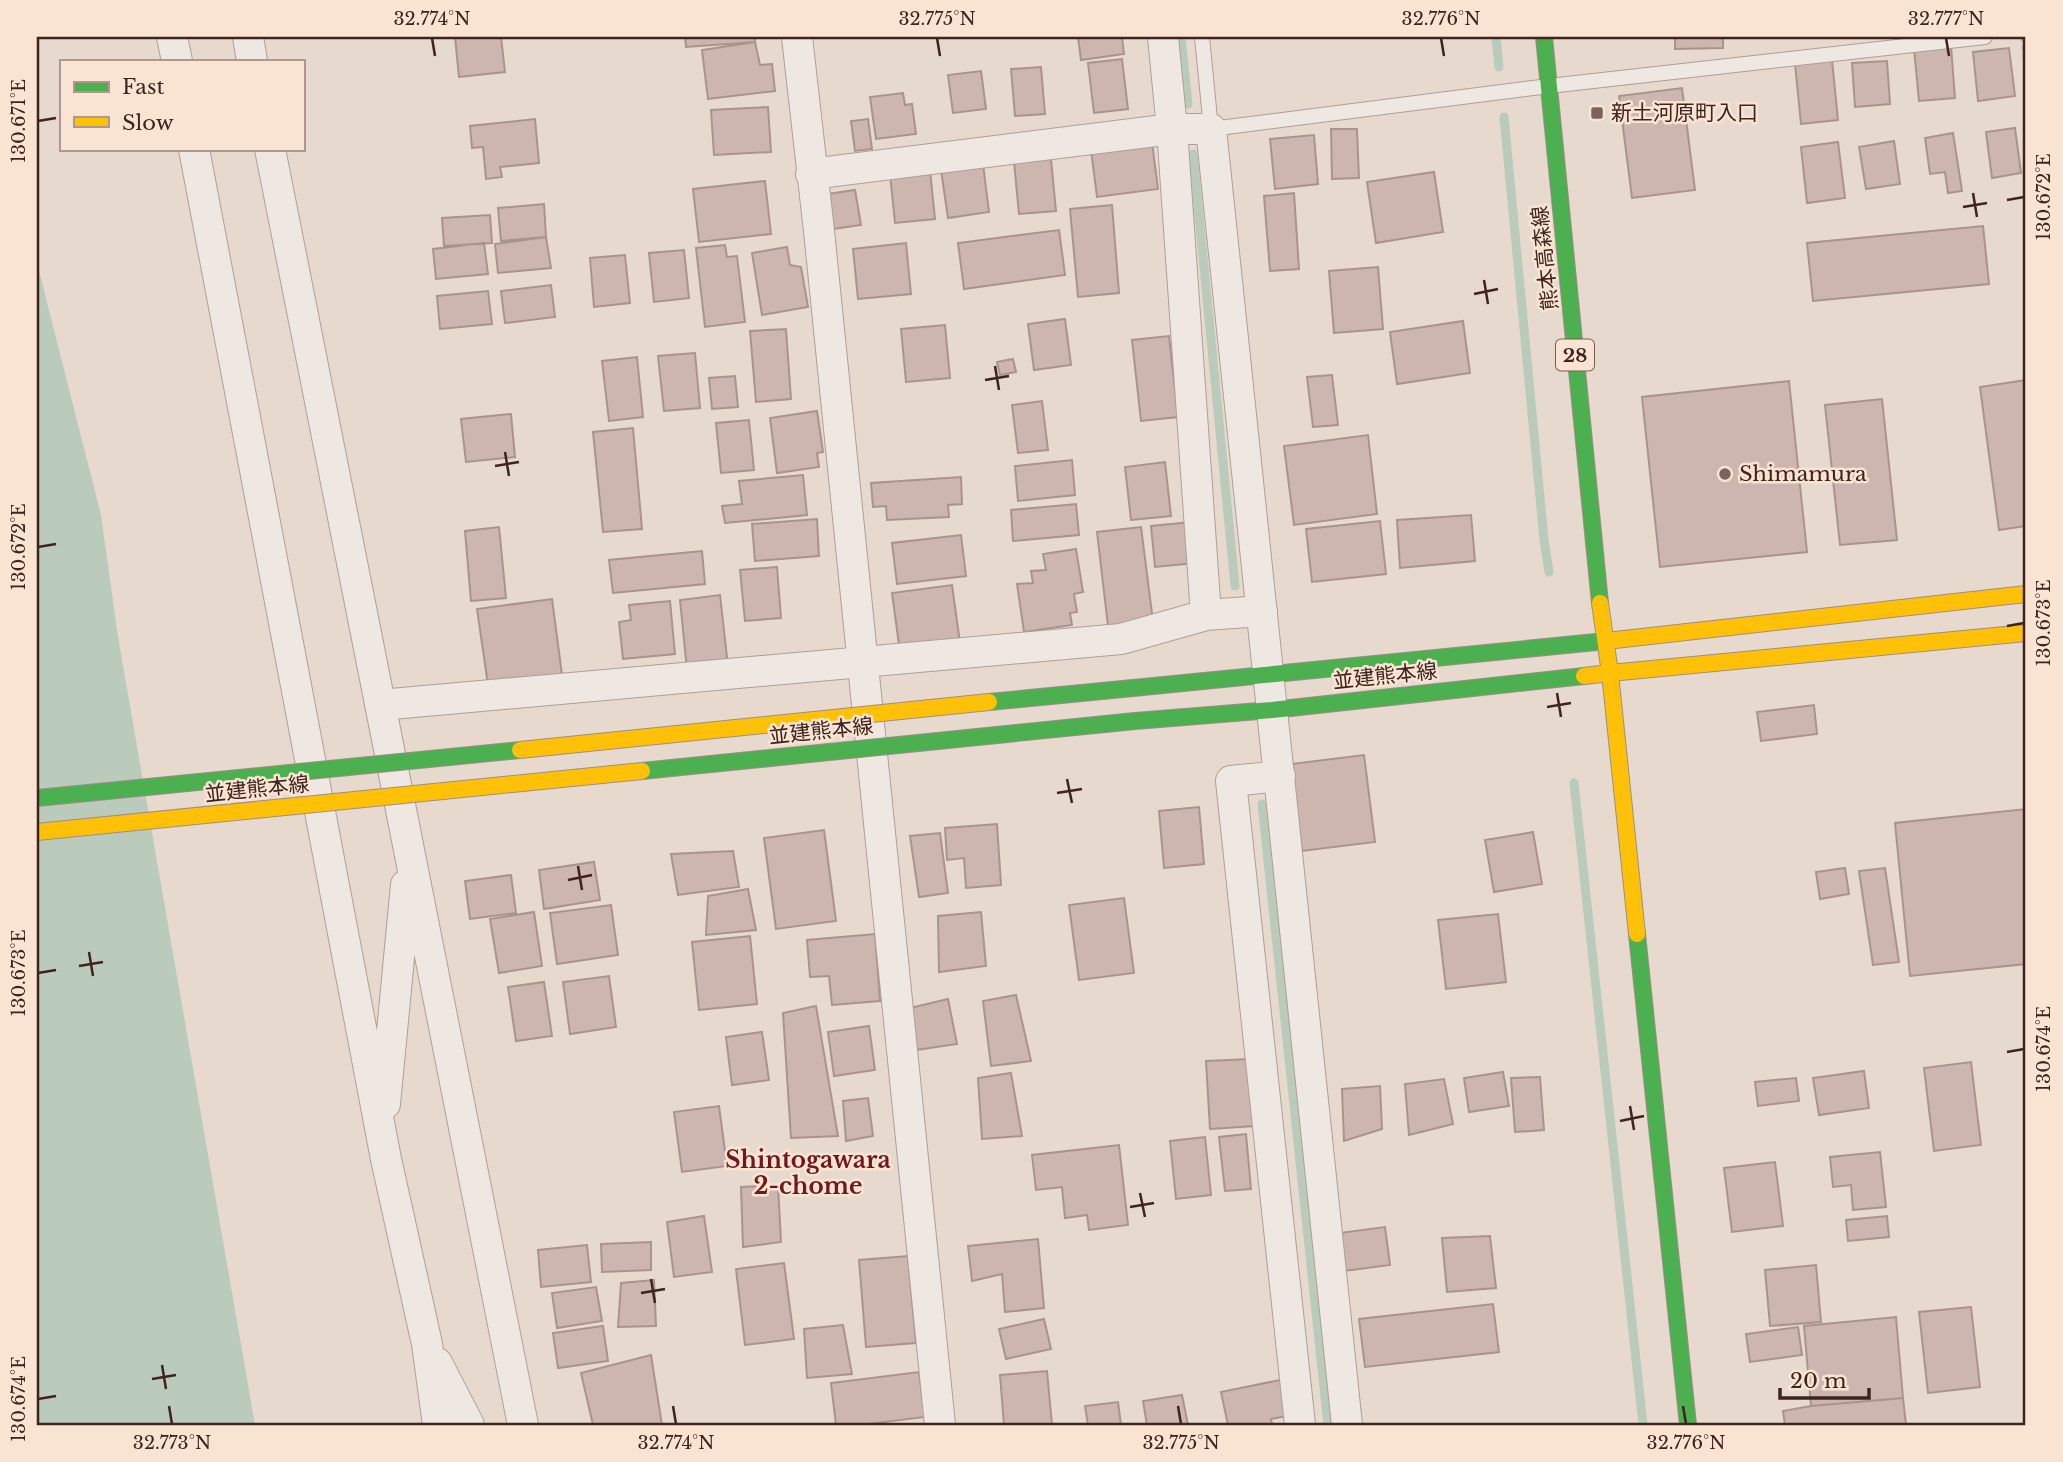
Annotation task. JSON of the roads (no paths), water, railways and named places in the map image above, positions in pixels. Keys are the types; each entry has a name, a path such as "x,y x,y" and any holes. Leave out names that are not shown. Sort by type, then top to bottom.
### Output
{"main road":[{"name":"熊本高森線","path":"1544,37 1598,587 1610,673 1688,1425"},
{"path":"1606,641 2026,594"},
{"path":"1610,673 2026,633"},
{"name":"並建熊本線","path":"37,798 1606,641"},
{"name":"並建熊本線","path":"37,832 1135,721 1272,710 1610,673"}],"street":[{"path":"172,37 177,60"},
{"path":"248,37 253,60"},
{"path":"797,37 811,174 820,231 940,1425"},
{"path":"1163,37 1172,129 1206,615"},
{"path":"811,174 1172,129 1211,130 1347,1425"},
{"path":"194,150 382,1138 427,1344 438,1425"},
{"path":"270,150 523,1425"},
{"path":"380,705 1121,639 1206,615 1262,611"},
{"path":"1280,776 1231,781 1300,1425"},
{"path":"382,1138 410,853"},
{"path":"427,1344 469,1425"}],"lane":[{"path":"1202,37 1211,130 1549,86 1985,37"}],"waterway":[{"path":"1181,37 1188,104"},
{"path":"1496,37 1499,67"},
{"path":"1504,117 1549,572"},
{"path":"1193,154 1235,586"},
{"path":"1574,783 1643,1425"},
{"path":"1262,804 1328,1425"}],"place":[{"name":"新土河原町入口","path":"1597,113"},
{"name":"Shimamura","path":"1725,474"}],"district":[{"name":"Shintogawara 2-chome","path":"808,1173"}]}
